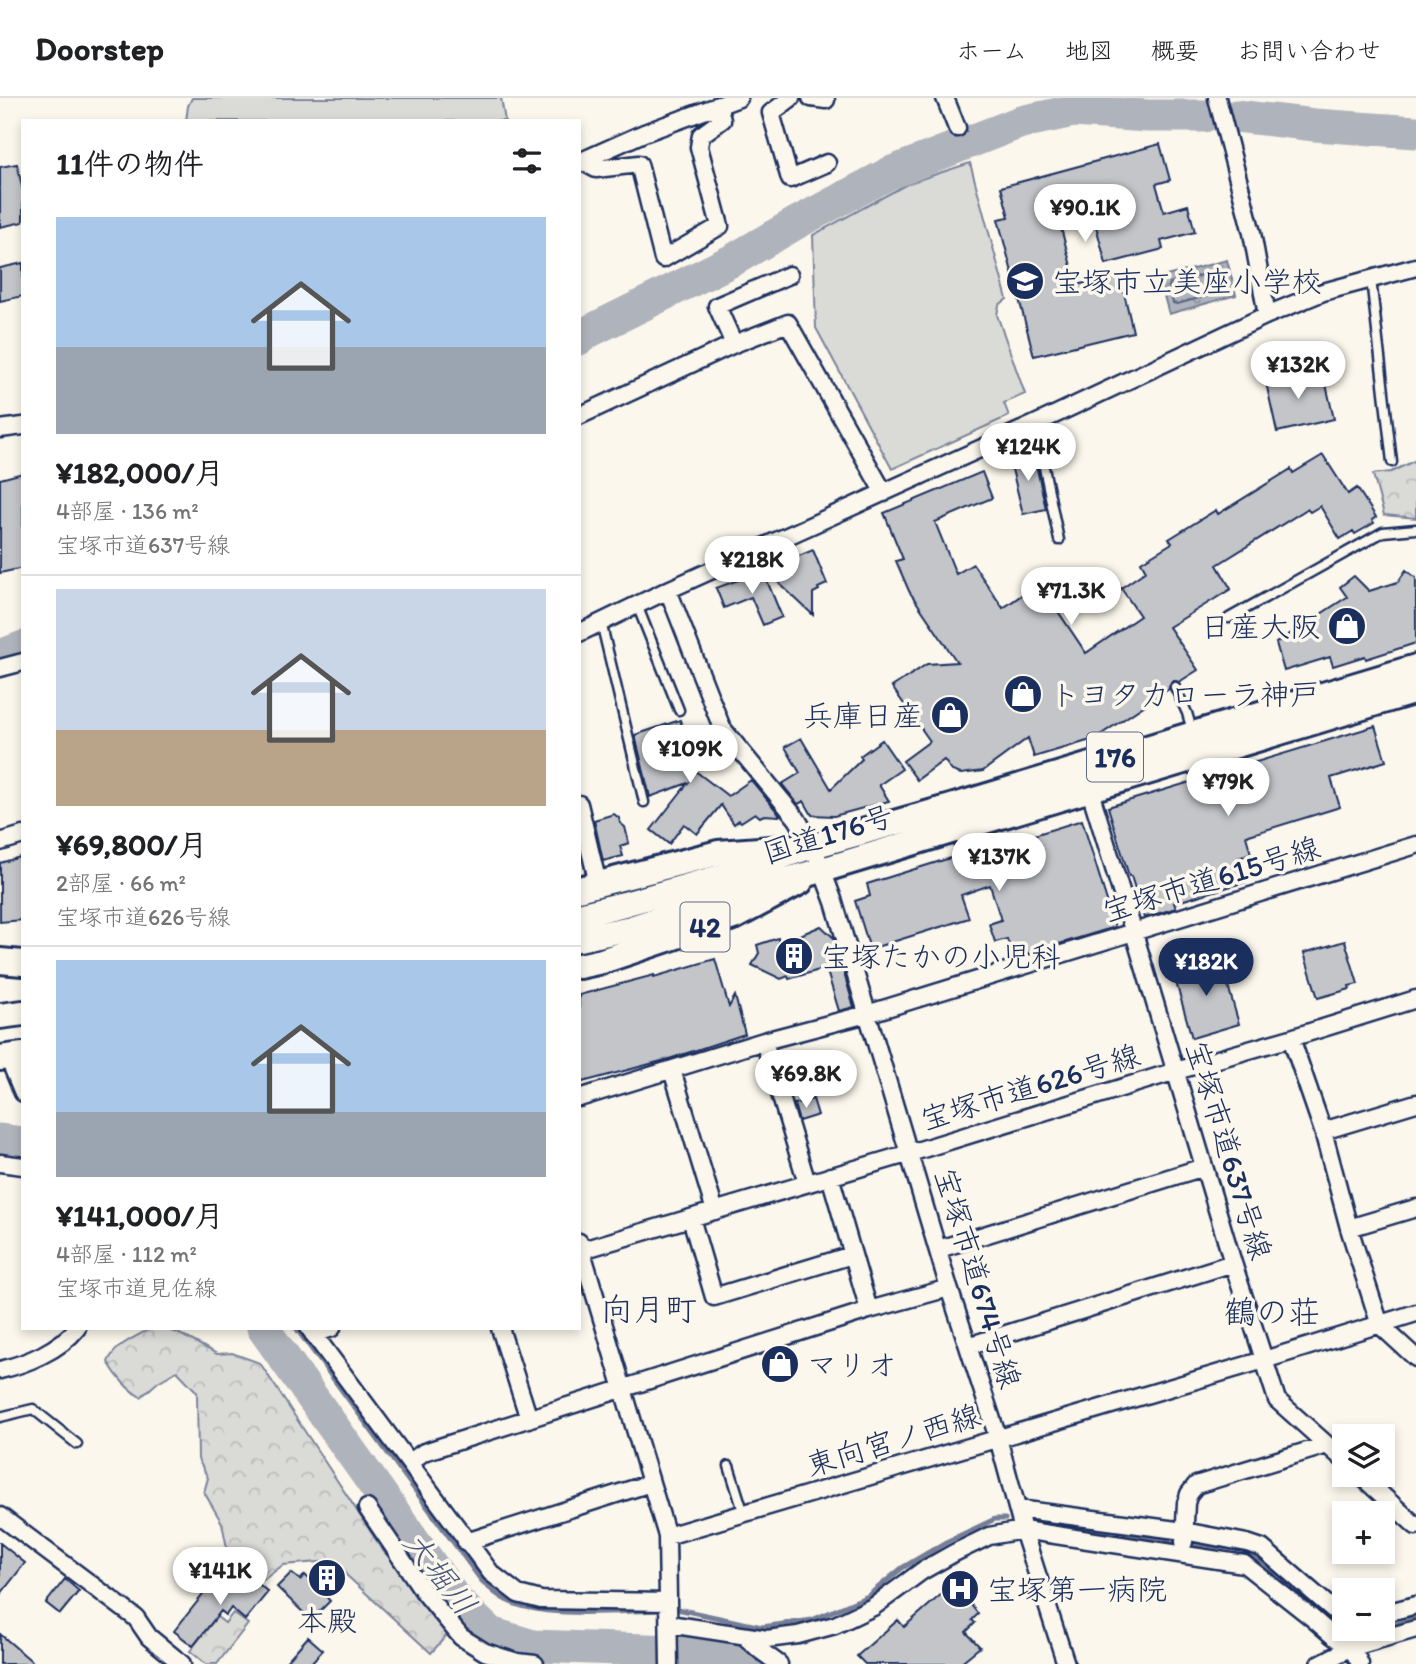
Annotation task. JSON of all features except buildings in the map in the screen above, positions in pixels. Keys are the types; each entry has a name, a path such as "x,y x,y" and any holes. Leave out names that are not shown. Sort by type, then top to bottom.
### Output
{"main road":[{"name":"国道176号","path":"581,915 727,875 813,846 1416,667"},
{"name":"国道176号","path":"581,939 631,928 1416,691"},
{"name":"42","path":"589,887 718,853 813,846"},
{"name":"42","path":"581,966 736,916 822,870"},
{"path":"0,961 21,963"},
{"path":"0,1019 21,1014"},
{"path":"0,1019 21,1026"}],"street":[{"path":"581,162 644,133 739,98"},
{"path":"791,98 771,113 790,179 827,163"},
{"path":"945,98 957,128"},
{"path":"1217,98 1252,233 1267,315"},
{"path":"581,162 596,169 639,164 663,259 720,226 699,147 701,135 722,120 718,106"},
{"path":"581,632 1267,315 1323,292 1416,267"},
{"path":"734,344 718,306 789,275"},
{"path":"581,415 734,344 788,323 884,493"},
{"path":"0,429 21,426"},
{"name":"宝塚市道674号線","path":"668,590 722,728 797,819 813,846 834,902 998,1438 1023,1531 1066,1664"},
{"path":"0,668 21,663"},
{"name":"宝塚市道637号線","path":"1089,788 1277,1400 1332,1449"},
{"path":"581,821 589,887"},
{"path":"0,842 21,836"},
{"name":"宝塚市道615号線","path":"581,1097 764,1041 867,1014 1416,845"},
{"name":"宝塚市道626号線","path":"581,1248 807,1184 1416,999"},
{"path":"1292,1038 1323,1131 1349,1228 1380,1325 1416,1358"},
{"path":"764,1041 807,1184"},
{"path":"11,1050 21,1086"},
{"path":"672,1070 715,1211"},
{"path":"1323,1131 1416,1103"},
{"path":"0,1163 21,1166"},
{"path":"939,1249 1204,1167"},
{"path":"830,1176 869,1310"},
{"path":"1349,1228 1416,1208"},
{"path":"691,1218 714,1297 852,1255"},
{"path":"581,1251 667,1536 669,1664"},
{"path":"968,1346 1233,1263"},
{"path":"410,1462 424,1452 869,1310 950,1288"},
{"name":"東向宮ノ西線","path":"667,1536 1416,1314"},
{"path":"0,1370 37,1358 61,1343 75,1330"},
{"path":"501,1330 530,1419"},
{"path":"311,1331 410,1462 466,1542 491,1573 518,1594 541,1600 668,1602"},
{"path":"1184,1543 1189,1494 1196,1485 1326,1444"},
{"path":"466,1542 651,1483"},
{"path":"1373,1487 1416,1526"},
{"path":"367,1508 424,1592 461,1637 485,1652 517,1662 535,1664"},
{"path":"1018,1509 1184,1543 1244,1564 1332,1635"},
{"path":"0,1516 136,1618 149,1637 182,1664"},
{"path":"669,1629 767,1639 798,1635 835,1625 873,1607 922,1571 954,1553 989,1536 1023,1531 1184,1543 1247,1543 1262,1548 1332,1609"},
{"path":"1395,1611 1416,1605"},
{"path":"1395,1632 1416,1629"},
{"path":"744,1636 779,1664"},
{"path":"1319,1664 1348,1641"},
{"path":"1351,1641 1360,1664"}],"lane":[{"path":"1371,279 1392,461"},
{"path":"1035,424 1059,540"},
{"path":"1229,618 1383,533 1416,529"},
{"path":"637,605 680,710"},
{"path":"601,622 644,802"},
{"path":"1175,687 1193,733"},
{"path":"0,1417 33,1409 77,1444"},
{"path":"729,1466 744,1514"}],"green space":[{"path":"192,98 501,98 505,119 186,119"},
{"path":"970,163 1007,299 999,305 997,315 1025,394 1004,403 1009,416 892,469 816,328 813,235 909,183"},
{"path":"1416,460 1416,518 1384,515 1373,474 1391,472"},
{"path":"147,1330 168,1330 217,1354 232,1353 260,1363 384,1552 462,1618 431,1653 331,1561 283,1565 263,1580 228,1553 222,1523 204,1492 208,1478 198,1459 197,1392 177,1371 158,1382 141,1397 131,1391 108,1362 116,1350"},
{"path":"233,1613 248,1624 217,1664 206,1664 190,1651 217,1617 225,1623"}],"water":[{"path":"1227,260 1236,295 1169,314 1159,278"}],"waterway":[{"path":"581,338 733,260 890,173 1021,122 1073,111 1148,116 1204,116"},
{"path":"1236,116 1416,132"},
{"path":"0,656 21,648"},
{"name":"大堀川","path":"0,1140 21,1143"},
{"name":"大堀川","path":"264,1330 456,1600 490,1633 533,1646 704,1652 745,1660 752,1664"},
{"path":"297,1330 481,1580 496,1594 521,1606 560,1612 659,1610"},
{"path":"677,1609 762,1627 812,1620 868,1596 902,1568 946,1542 995,1519 1005,1519"},
{"path":"1031,1521 1242,1550 1332,1624"},
{"path":"1395,1625 1416,1618"}],"place":[{"name":"宝塚市立美座小学校","path":"1025,281"},
{"name":"日産大阪","path":"1347,626"},
{"name":"トヨタカローラ神戸","path":"1023,694"},
{"name":"兵庫日産","path":"950,715"},
{"name":"宝塚たかの小児科","path":"794,956"},
{"name":"マリオ","path":"780,1364"},
{"name":"本殿","path":"327,1578"},
{"name":"宝塚第一病院","path":"960,1589"}],"district":[{"name":"向月町","path":"649,1309"},
{"name":"鶴の荘","path":"1272,1312"}]}
